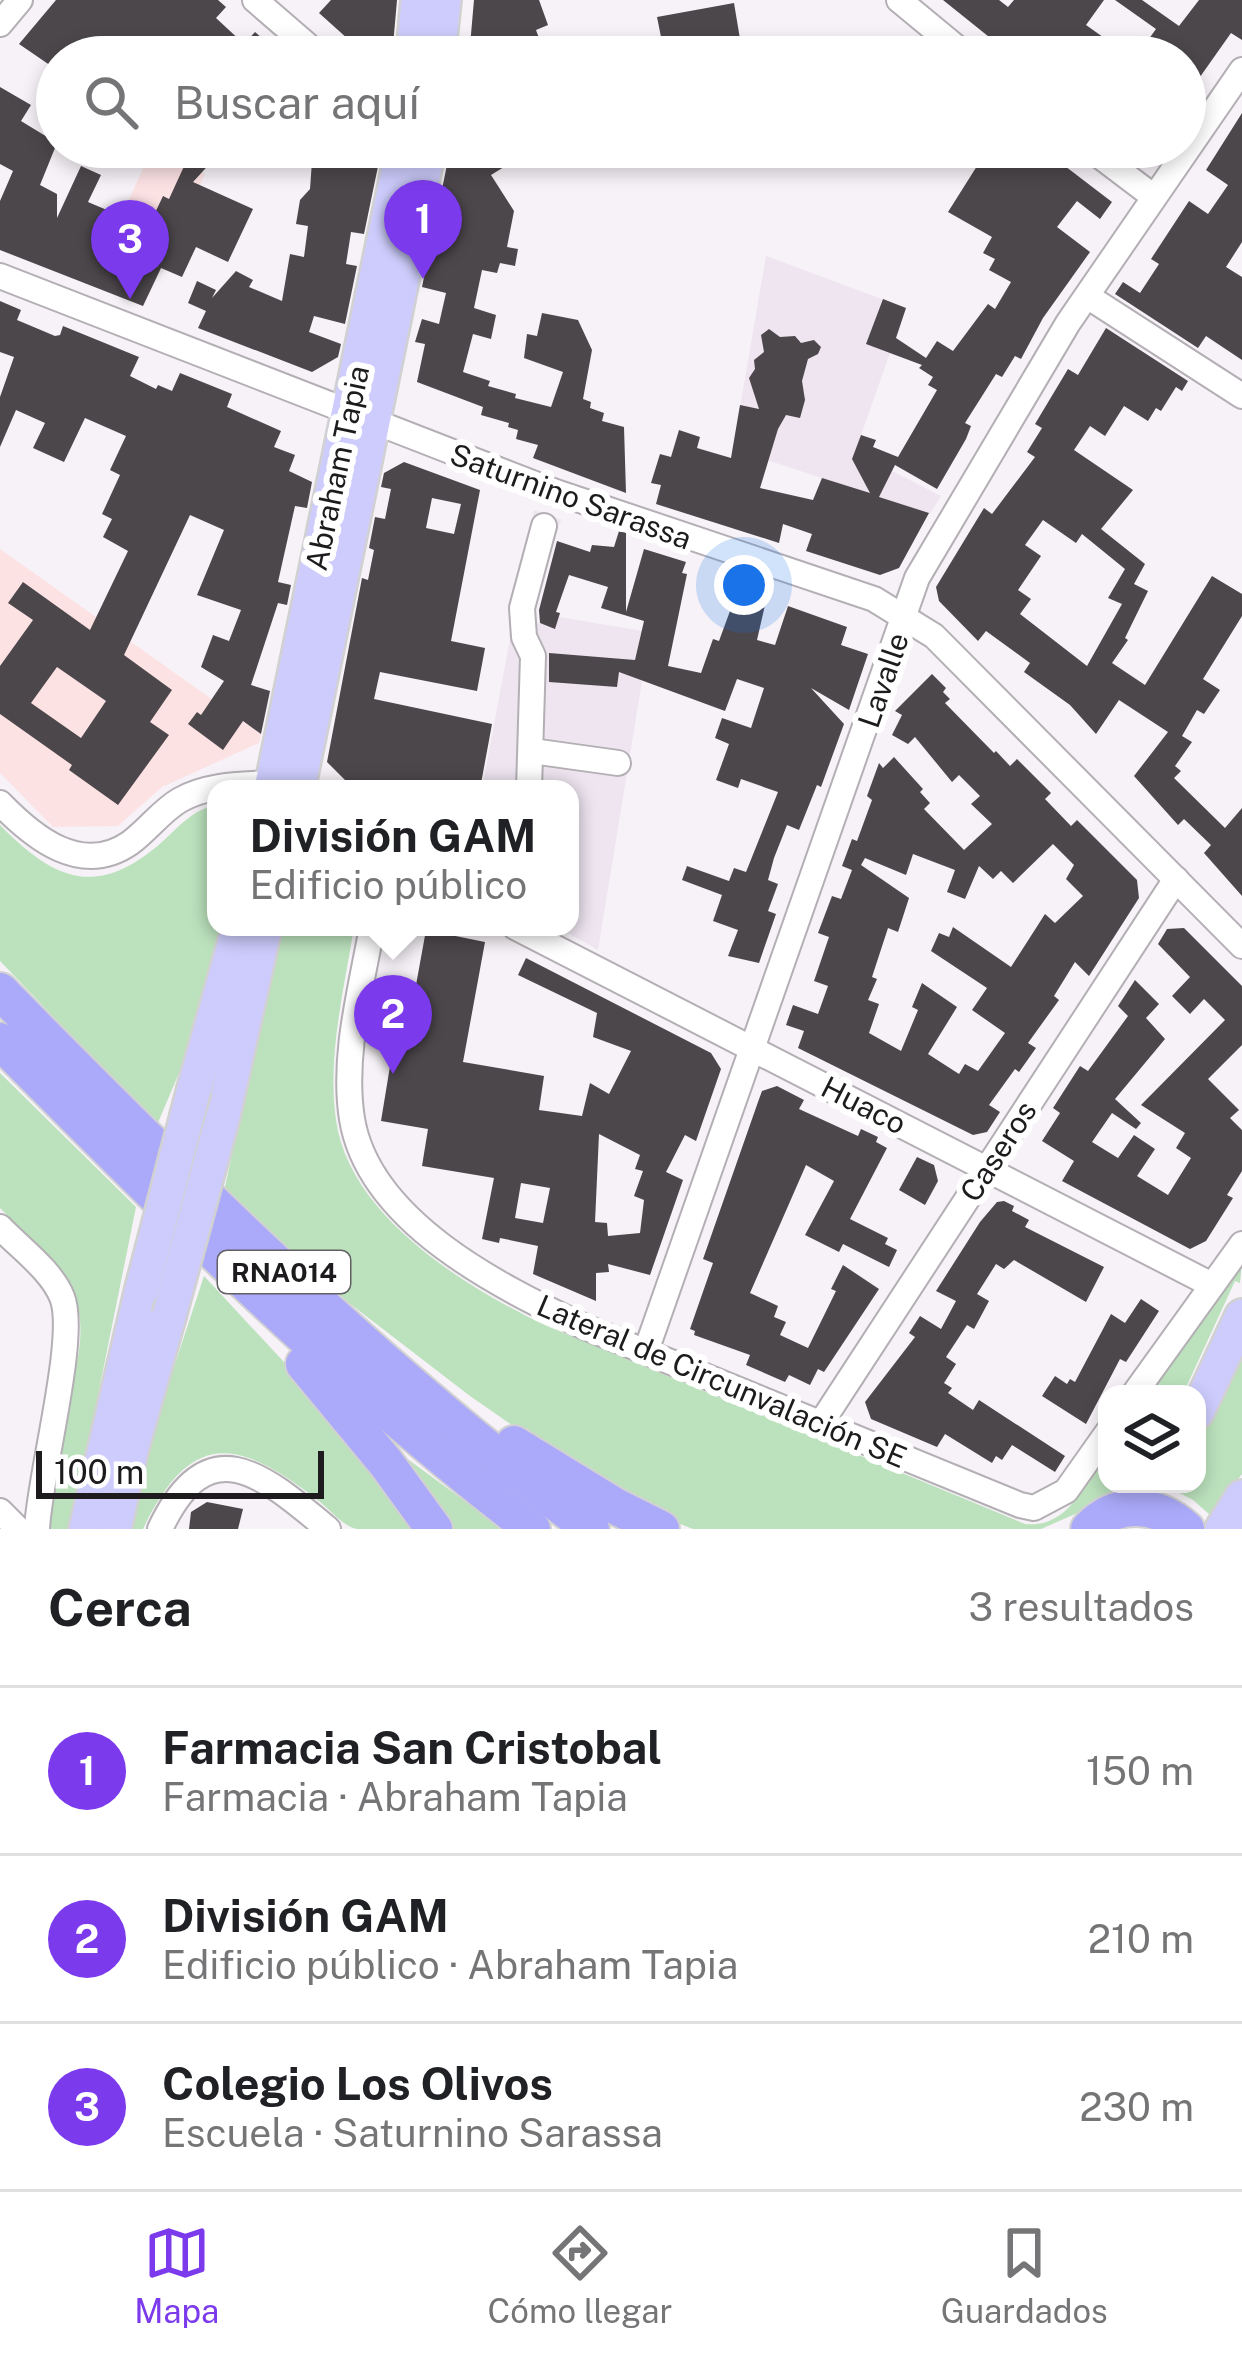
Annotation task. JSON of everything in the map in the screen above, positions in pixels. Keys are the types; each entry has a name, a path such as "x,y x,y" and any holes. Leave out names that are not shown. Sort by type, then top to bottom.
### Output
{"highway":[{"path":"0,981 88,1080"},
{"name":"RNA014","path":"0,991 296,1284 448,1417 591,1529"},
{"name":"RNA014","path":"0,1042 209,1251 331,1364 532,1529"},
{"path":"209,1251 386,1463 434,1529"},
{"path":"296,1284 503,1437 661,1529"},
{"path":"1089,1529 1105,1514 1140,1496 1186,1529"}],"main road":[{"path":"415,36 418,0"},
{"path":"441,36 445,0"},
{"name":"Abraham Tapia","path":"361,419 400,168"},
{"name":"Abraham Tapia","path":"286,780 361,419 423,168"},
{"path":"86,1529 142,1289 236,936"},
{"path":"114,1529 223,1116 264,936"},
{"path":"1206,1393 1242,1316"},
{"path":"1222,1529 1242,1497"}],"street":[{"path":"0,24 20,0"},
{"path":"255,0 297,36"},
{"path":"899,0 943,36"},
{"name":"Lavalle","path":"1206,122 1242,70"},
{"path":"1116,168 1154,197"},
{"name":"Lavalle","path":"646,1351 917,578 1087,296 1174,168"},
{"name":"Saturnino Sarassa","path":"0,276 361,419 664,531 874,599 934,635 1242,946"},
{"path":"1087,296 1242,396"},
{"path":"530,780 533,656 524,637 522,608 544,526"},
{"path":"532,751 618,763"},
{"path":"0,803 46,845 95,854 125,846 172,806 207,790"},
{"name":"Caseros","path":"821,1423 1175,879"},
{"name":"Lateral de Circunvalación SE","path":"370,936 354,1029 350,1086 356,1134 378,1183 410,1217 479,1271 542,1307 1034,1508 1066,1491 1098,1446"},
{"name":"Huaco","path":"531,936 1212,1285"},
{"path":"0,1227 54,1283 65,1311 65,1345 37,1529"},
{"path":"1140,1385 1242,1244"},
{"path":"160,1529 182,1489 193,1478 220,1468 258,1478 328,1529"},
{"path":"0,1510 18,1529"}],"shaded area":[{"path":"143,168 196,168 205,174 143,306 90,285"},
{"path":"766,256 906,308 855,452 941,496 930,514 767,460 750,534 720,524"},
{"path":"534,510 561,520 527,619 554,628 559,617 642,631 633,677 642,681 598,950 573,936 579,936 579,780 484,780"},
{"path":"0,549 261,734 259,743 162,787 118,826 53,827 0,773"}],"green space":[{"path":"207,808 207,936 217,936 179,1073 157,1125 0,961 0,825 58,870 97,876 139,860"},
{"path":"280,936 352,936 334,1072 336,1120 345,1155 387,1217 448,1269 547,1326 1025,1524 1054,1519 1066,1510 1098,1465 1098,1493 1110,1493 1091,1507 1041,1529 693,1529 577,1470 470,1396 340,1296 224,1191"},
{"path":"0,1073 136,1207 71,1529 47,1529 72,1363 77,1362 79,1312 64,1274 0,1208"},
{"path":"1242,1261 1240,1283 1235,1281 1187,1385 1152,1385"},
{"path":"204,1276 335,1417 423,1529 352,1528 265,1465 219,1453 199,1459 180,1473 143,1529 128,1529 145,1455"},
{"path":"1242,1351 1242,1474 1210,1515 1180,1493 1206,1493 1206,1427"},
{"path":"398,1452 503,1529 451,1529"}],"building":[{"path":"56,0 218,0 226,7 216,18 235,36 36,36 36,56 19,44"},
{"path":"331,0 397,0 394,36 345,36 319,13"},
{"path":"474,0 539,0 548,25 536,30 538,36 471,36"},
{"path":"943,0 999,0 1008,7 1014,0 1104,0 1086,25 1101,36 988,36"},
{"path":"1115,0 1142,0 1179,26 1199,0 1242,0 1242,40 1231,33 1206,68 1206,36 1151,36 1156,29"},
{"path":"734,3 740,36 661,36 657,17"},
{"path":"0,87 31,105 21,121 36,130 36,168 47,168 40,185 57,194 57,218 80,168 101,175 88,202 121,216 104,254 130,266 163,196 169,199 183,168 206,168 193,182 253,209 228,262 196,247 182,277 161,268 143,306 0,250 0,201 13,171 0,164"},
{"path":"1242,113 1242,242 1226,267 1242,277 1242,360 1206,336 1198,348 1115,294 1123,282 1140,293 1159,264 1151,259 1189,201 1208,214 1228,185 1206,170"},
{"path":"312,168 378,168 364,234 351,232 346,264 357,266 345,324 314,316 309,332 341,344 338,357 312,372 198,328 206,311 188,303 197,281 216,290 212,298 236,271 253,280 249,287 282,301 290,254 304,257 308,226 296,224 300,200 310,189"},
{"path":"446,168 502,168 491,175 514,211 507,247 518,249 515,266 500,263 497,273 482,270 474,308 496,315 491,339 473,334 463,372 516,394 515,398 551,407 563,372 524,358 527,334 537,336 542,313 578,320 592,350 583,399 591,402 590,408 604,413 602,421 624,427 626,493 533,458 538,445 516,439 518,430 508,427 509,423 481,415 483,407 417,382 425,344 415,342 422,319 439,324 446,293 422,287"},
{"path":"976,168 1067,168 1112,202 1100,219 1077,201 1057,227 1090,252 1043,318 1021,359 1015,356 1002,377 996,374 965,423 971,426 966,439 937,489 895,465 879,497 929,513 899,568 880,575 806,551 812,534 783,524 779,543 656,504 661,485 651,483 660,454 671,457 679,430 700,437 697,448 731,458 740,405 759,409 749,378 754,360 764,352 761,335 769,329 780,337 795,336 801,343 814,340 821,347 808,359 800,418 786,415 778,429 760,488 813,500 822,478 870,493 852,459 861,435 876,440 873,447 898,457 937,390 928,385 933,377 919,368 922,365 866,344 883,299 906,308 896,338 926,358 937,341 953,351 988,304 995,309 1011,282 989,270 995,259 983,253 992,237 948,212"},
{"path":"0,301 21,310 17,320 55,336 63,326 139,357 130,376 156,389 158,385 172,391 180,373 232,394 227,407 281,431 274,447 295,455 289,471 312,482 307,508 295,506 278,582 291,585 287,605 278,603 251,685 270,691 261,734 243,721 223,750 188,724 197,712 201,715 224,681 201,667 213,635 229,641 241,610 197,595 224,530 190,515 124,655 172,690 150,722 169,735 118,805 0,714 0,666 33,620 8,603 23,582 90,630 128,551 103,537 112,519 102,514 120,475 110,470 126,436 85,418 64,462 33,448 45,423 16,410 0,447 0,397 14,357 0,352","holes":["57,667 106,701 81,738 31,703"]},
{"path":"1106,328 1188,381 1182,391 1176,387 1161,411 1156,408 1148,421 1124,406 1105,436 1090,426 1074,450 1133,490 1101,529 1145,564 1134,584 1148,591 1128,640 1112,663 1145,685 1212,576 1242,594 1242,616 1203,679 1220,690 1204,714 1197,710 1182,736 1192,742 1175,766 1181,771 1174,778 1225,828 1242,808 1242,896 1204,853 1211,845 1184,819 1178,825 1134,776 1168,732 1119,700 1096,734 1070,705 1024,672 1030,663 986,631 978,641 939,601 936,587 984,508 992,514 1035,457 1027,452 1042,428 1035,424 1068,369 1078,375","holes":["1043,520 1076,543 1082,534 1125,569 1108,598 1122,604 1087,666 1020,614 1031,599 1018,590 1041,556 1025,545"]},
{"path":"404,462 480,490 451,641 485,648 477,691 380,672 374,699 492,724 482,780 345,780 327,762 362,578 368,580 374,550 369,548 375,517 385,519 391,489 381,487 384,473","holes":["432,498 461,504 454,534 426,528"]},
{"path":"619,531 626,533 626,612 644,549 686,562 668,666 701,673 713,639 719,641 741,581 758,587 753,601 765,605 757,640 775,645 788,606 847,627 841,645 868,654 849,710 811,688 844,724 799,830 787,825 774,858 768,880 778,884 768,911 776,914 759,963 728,956 738,930 713,921 722,895 682,880 687,866 729,881 734,868 746,872 778,792 741,779 738,788 716,780 729,744 715,738 722,718 751,728 764,688 737,679 725,711 619,672 617,687 549,682 549,653 635,660 644,621 601,608 608,587 569,575 555,629 540,623 539,610 557,541 590,552 592,545 614,547"},
{"path":"932,674 946,688 943,692 950,699 945,703 994,753 1010,766 1017,759 1051,793 1045,799 1071,826 1077,820 1137,880 1139,898 1089,976 1075,962 1054,996 1059,1000 1028,1043 1036,1048 989,1105 1000,1112 987,1132 973,1135 798,1048 804,1031 786,1025 793,1005 818,1014 828,986 814,981 829,937 818,933 832,896 841,899 852,870 842,866 872,800 867,796 879,763 883,768 894,757 923,789 920,792 930,803 924,809 964,850 992,824 971,804 980,796 959,775 952,782 915,737 908,744 892,735 902,715 895,711","holes":["1053,844 1074,865 1066,879 1083,896 1055,923 1045,914 1011,967 953,927 949,937 939,933 931,951 987,988 972,1010 1005,1033 978,1071 965,1064 959,1074 928,1054 957,1007 922,983 912,1007 918,1010 901,1051 869,1033 879,1004 868,1000 877,979 872,977 888,928 898,932 909,898 861,865 865,858 906,875 913,854 955,870 947,892 965,899 979,866 993,879 1001,871 1013,883"]},
{"path":"1184,928 1242,986 1242,1045 1208,1079 1239,1110 1230,1118 1242,1130 1242,1171 1227,1195 1233,1198 1206,1241 1190,1249 1062,1181 1074,1161 1042,1141 1060,1113 1053,1108 1080,1066 1088,1071 1128,1016 1118,1006 1135,980 1159,1004 1146,1018 1165,1039 1115,1099 1141,1123 1136,1129 1112,1113 1092,1142 1118,1158 1134,1135 1155,1149 1137,1176 1168,1195 1191,1158 1176,1148 1185,1133 1141,1105 1225,1020 1204,999 1190,1014 1172,996 1190,977 1158,944 1167,929"},
{"path":"425,936 456,936 485,942 463,1062 544,1076 539,1110 582,1116 590,1083 609,1094 631,1051 593,1037 597,1013 518,975 526,958 711,1053 721,1069 696,1141 685,1135 666,1172 683,1180 650,1275 608,1264 609,1272 596,1273 596,1301 533,1274 538,1246 482,1239 494,1178 422,1166 428,1129 381,1121 393,1048 404,1051","holes":["599,1134 640,1155 635,1169 643,1171 634,1196 644,1200 640,1233 608,1236 607,1223 595,1222","521,1183 550,1188 543,1223 515,1218"]},
{"path":"777,1086 804,1100 799,1109 858,1136 861,1129 887,1148 850,1219 888,1238 885,1244 897,1250 889,1267 843,1244 839,1252 805,1235 834,1181 806,1165 750,1293 778,1306 774,1317 786,1322 780,1335 808,1348 836,1291 831,1289 843,1265 879,1289 824,1372 818,1369 810,1385 789,1375 785,1382 746,1365 750,1355 694,1335 690,1329 713,1263 703,1259 758,1102 762,1091"},
{"path":"917,1157 934,1165 938,1181 925,1205 899,1190"},
{"path":"1004,1201 1029,1220 1025,1227 1104,1267 1086,1302 1014,1260 1004,1269 996,1264 977,1294 989,1301 974,1329 967,1325 946,1357 956,1364 944,1383 952,1388 948,1393 973,1410 979,1400 1065,1456 1055,1472 1012,1445 1002,1460 996,1456 992,1463 945,1434 937,1447 871,1419 865,1402 915,1337 909,1333 920,1316 941,1329 956,1301 936,1291 980,1222 997,1202"},
{"path":"1141,1299 1159,1311 1126,1362 1120,1359 1106,1385 1098,1385 1098,1401 1086,1424 1042,1396 1055,1376 1067,1384 1070,1379 1075,1382 1111,1314 1125,1323"},
{"path":"207,1502 243,1509 238,1529 189,1529 191,1512"}],"place":[{"name":"Farmacia San Cristobal","path":"423,279"},
{"name":"Colegio Los Olivos","path":"130,299"},
{"name":"División GAM","path":"393,1074"}]}
